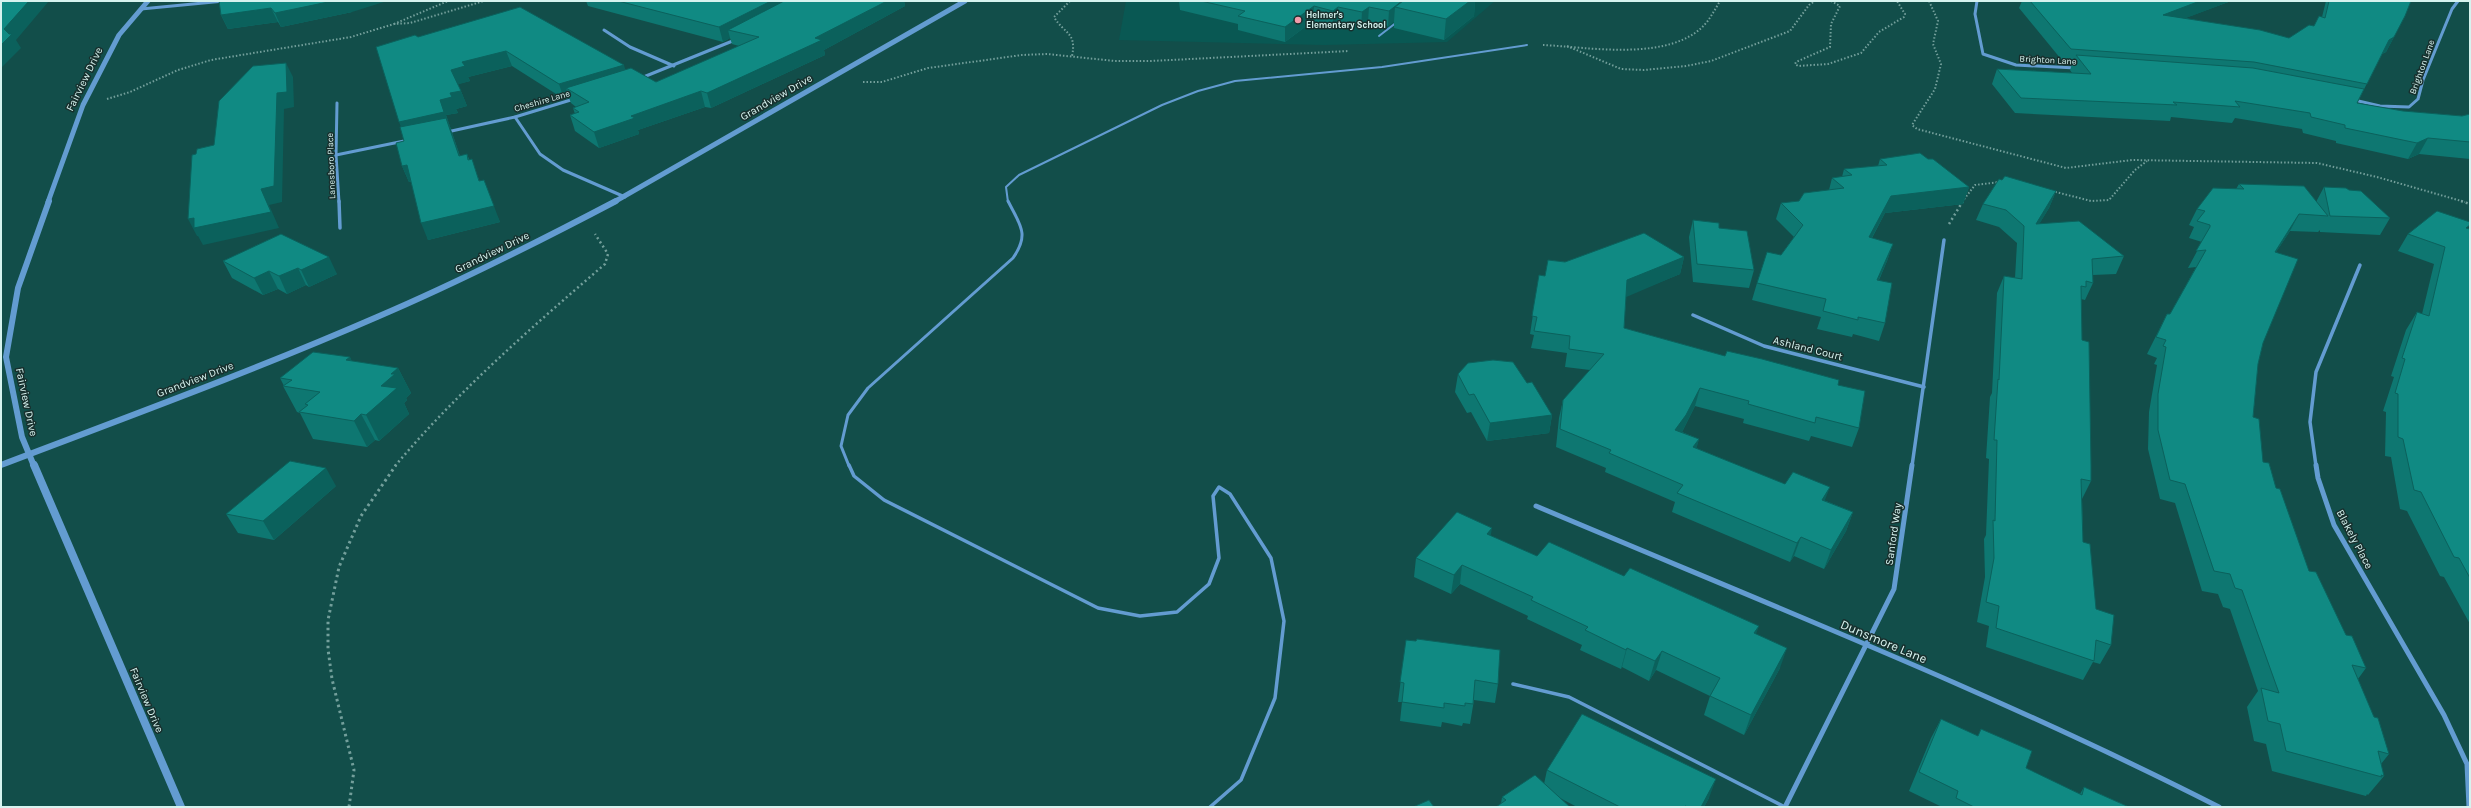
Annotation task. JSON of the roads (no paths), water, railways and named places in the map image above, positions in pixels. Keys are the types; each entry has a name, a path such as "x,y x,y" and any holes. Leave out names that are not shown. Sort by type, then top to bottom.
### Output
{"street":[{"name":"Fairview Drive","path":"148,1 119,35 82,105 18,288 6,357 22,438 181,807"},
{"path":"141,9 224,1"},
{"name":"Grandview Drive","path":"1,465 248,371 378,318 577,223 625,197 965,1"},
{"name":"Brighton Lane","path":"1977,1 1975,14 1983,54 1997,62 2017,65 2077,68"},
{"name":"Brighton Lane","path":"2350,99 2380,106 2409,107 2418,99 2423,80 2446,23 2452,9 2458,1"},
{"path":"604,30 630,46 674,66"},
{"path":"638,79 674,66 737,39"},
{"name":"Cheshire Lane","path":"445,132 515,117 580,97"},
{"name":"Lanesboro Place","path":"337,103 336,155 340,228"},
{"path":"515,117 540,154 563,170 625,197"},
{"path":"336,155 414,139"},
{"name":"Sanford Way","path":"1785,807 1894,589 1944,240"},
{"name":"Blakely Place","path":"2360,265 2316,372 2310,422 2318,478 2334,525 2444,715 2467,764 2469,807"},
{"name":"Ashland Court","path":"1693,315 1764,346 1924,387"},
{"name":"Dunsmore Lane","path":"1536,506 1865,645 2115,754 2219,807"}],"lane":[{"path":"1379,36 1401,19"},
{"path":"1210,807 1241,780 1275,698 1284,621 1271,558 1230,494 1219,487 1213,496 1218,558 1210,584 1177,612 1140,616 1098,608 884,500 854,476 841,446 848,415 868,388 1018,252 1022,245 1022,228 1007,200 1006,187 1019,175 1198,90 1235,80 1382,67 1527,45"},
{"path":"1513,684 1569,697 1785,807"}],"place":[{"name":"Helmer's Elementary School","path":"1298,20"}]}
